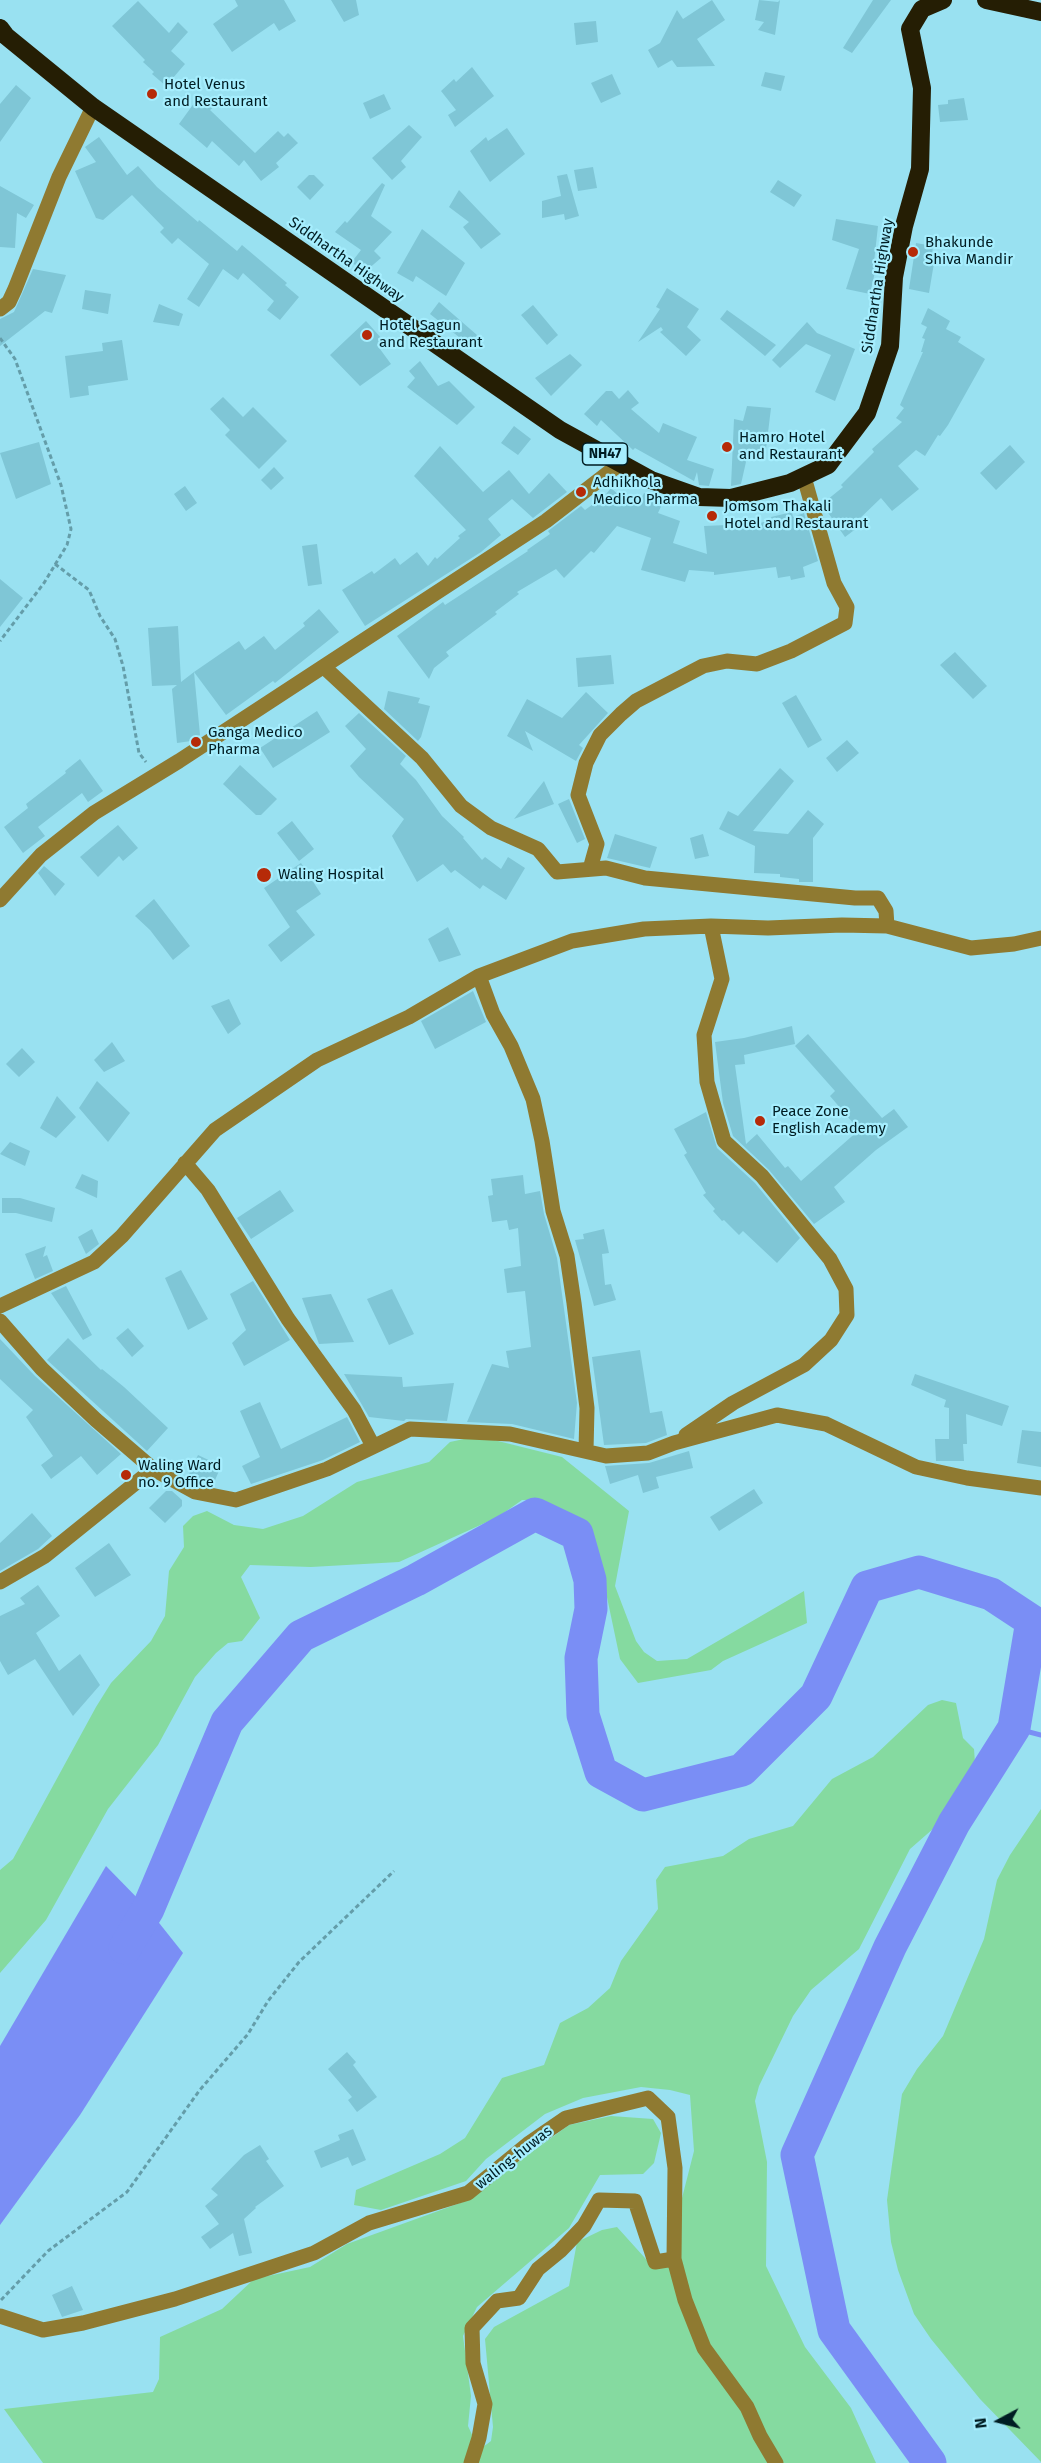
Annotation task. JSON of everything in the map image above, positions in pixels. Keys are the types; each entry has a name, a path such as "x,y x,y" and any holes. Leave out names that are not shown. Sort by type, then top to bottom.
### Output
{"highway":[{"name":"Siddhartha Highway","path":"0,28 6,36 93,107 560,430 651,480 699,497 731,498 781,486 828,465 867,413 890,346 894,277 903,226 920,169 922,88 910,29 922,9 943,0"},
{"path":"987,0 1005,2 1041,12"}],"street":[{"path":"0,309 9,302 15,289 59,177 93,107"},
{"path":"0,900 41,855 94,813 324,667 546,521 621,463"},
{"path":"590,869 597,844 578,795 586,763 600,735 621,714 636,701 703,666 727,662 757,664 792,651 845,623 847,607 834,583 804,477"},
{"path":"324,667 422,758 461,806 491,828 538,849 557,872 606,868 645,878 855,898 878,898 886,911 887,926"},
{"path":"0,1306 94,1263 122,1236 215,1130 316,1060 409,1017 479,976 572,941 644,928 711,926 768,928 843,925 887,926 971,948 1014,944 1041,938"},
{"path":"674,1443 733,1403 804,1365 831,1340 847,1316 846,1289 830,1259 762,1176 724,1141 707,1082 704,1035 722,979 711,926"},
{"path":"479,976 493,1014 511,1046 533,1099 540,1130 553,1211 567,1256 587,1408 586,1451"},
{"path":"185,1163 208,1190 288,1319 354,1410 373,1446"},
{"path":"0,1321 42,1369 153,1469 195,1492 237,1500 327,1469 410,1429 510,1434 606,1456 648,1453 674,1443 777,1415 826,1424 916,1467 967,1478 1041,1488"},
{"path":"0,1582 45,1556 153,1469"},
{"name":"waling-huwas","path":"0,2316 43,2330 83,2323 175,2299 314,2253 369,2223 468,2193 528,2144 566,2118 648,2098 668,2117 675,2168 674,2259 685,2300 704,2348 747,2407 776,2463"},
{"path":"471,2463 479,2438 485,2404 473,2363 472,2328 497,2301 519,2298 538,2269 560,2251 584,2226 598,2200 634,2201 655,2262 674,2259"}],"path":[{"path":"0,338 15,359 61,485 71,529 67,545 56,564 0,641"},
{"path":"56,564 88,590 100,616 115,639 123,666 139,753 156,775"},
{"path":"0,2301 48,2251 127,2192 200,2091 248,2034 268,2001 299,1962 394,1871"}],"green space":[{"path":"478,1436 562,1457 629,1511 615,1586 636,1641 644,1652 657,1661 687,1659 804,1591 807,1623 723,1661 711,1670 638,1683 620,1659 596,1545 575,1522 536,1500 522,1500 498,1517 399,1562 311,1567 250,1565 241,1577 260,1618 242,1641 228,1643 195,1677 158,1745 108,1809 46,1920 0,1973 0,1870 13,1859 111,1683 151,1641 165,1616 169,1571 184,1547 183,1526 193,1516 207,1511 234,1525 263,1529 303,1516 357,1482 429,1462 450,1442"},
{"path":"942,1700 956,1703 963,1738 974,1749 975,1763 934,1828 910,1849 859,1949 811,1990 793,2016 759,2086 755,2101 767,2162 766,2266 805,2347 851,2408 876,2463 43,2463 4,2409 153,2392 159,2379 160,2337 222,2309 254,2279 310,2267 347,2244 463,2202 569,2125 611,2116 653,2119 661,2133 654,2163 643,2174 600,2175 569,2228 477,2307 463,2336 471,2396 468,2426 479,2450 491,2441 493,2427 485,2339 494,2327 569,2286 577,2242 602,2230 617,2227 654,2268 679,2262 680,2206 694,2151 690,2095 641,2087 583,2098 545,2114 486,2159 466,2181 381,2210 354,2205 356,2190 440,2154 465,2138 502,2078 544,2065 560,2023 588,2008 610,1988 621,1961 658,1909 656,1880 665,1867 723,1856 749,1839 793,1826 832,1779 873,1757 928,1705"},
{"path":"1041,1809 1041,2462 980,2399 931,2339 914,2314 898,2270 891,2242 887,2200 902,2094 917,2069 943,2036 984,1939 997,1880 1010,1855"}],"water":[{"path":"106,1866 148,1909 183,1953 80,2115 0,2225 0,2046"}],"building":[{"path":"235,0 284,0 296,21 279,31 274,23 232,52 213,24 238,6"},
{"path":"331,0 356,0 359,15 344,22"},
{"path":"712,0 725,20 697,39 715,66 677,67 672,60 658,68 648,50 660,43 677,10 683,19"},
{"path":"759,0 778,2 780,0 775,35 758,30 764,22 755,20"},
{"path":"873,0 891,0 852,53 843,48"},
{"path":"138,1 169,33 178,22 188,32 171,51 185,64 166,86 152,74 154,72 143,62 145,60 112,26"},
{"path":"596,21 598,42 576,45 574,23"},
{"path":"472,67 494,96 455,127 448,115 456,110 441,91 454,79 456,82"},
{"path":"765,72 785,76 781,91 761,86"},
{"path":"612,74 621,94 601,103 591,83"},
{"path":"16,85 31,98 0,142 0,104"},
{"path":"384,94 391,109 370,119 363,103"},
{"path":"200,95 215,106 210,110 255,153 278,131 284,137 288,133 298,143 276,163 279,167 261,181 244,160 239,166 212,141 207,148 179,124"},
{"path":"964,98 968,120 940,122 938,105 948,104 948,100"},
{"path":"409,125 422,137 401,161 406,167 392,180 372,158"},
{"path":"507,128 525,154 490,182 470,151 486,137 488,141"},
{"path":"99,137 127,175 138,166 157,187 198,222 199,220 237,251 242,245 287,283 285,285 299,297 280,320 267,310 274,301 243,273 238,280 223,269 199,307 187,299 209,264 178,238 172,244 160,232 164,228 132,195 103,220 96,218 75,171 96,162 85,147"},
{"path":"593,167 597,188 578,191 574,170"},
{"path":"567,174 579,216 565,220 564,214 542,218 542,201 561,196 557,176"},
{"path":"309,175 314,175 324,185 310,200 297,187"},
{"path":"778,180 802,195 794,207 770,192"},
{"path":"382,183 385,185 371,216 392,232 374,251 381,258 367,270 351,263 361,250 335,232 345,221 347,223"},
{"path":"0,186 34,205 26,218 17,213 15,248 0,247"},
{"path":"459,190 501,234 481,249 463,227 469,222 449,207"},
{"path":"836,219 878,226 874,262 877,263 870,294 846,289 859,249 832,240"},
{"path":"422,229 465,263 446,296 416,276 413,282 397,273"},
{"path":"916,243 933,246 931,263 934,263 929,293 909,289"},
{"path":"33,269 66,275 52,313 45,311 0,346 0,319 14,312"},
{"path":"667,288 699,309 687,327 701,340 686,356 660,332 663,330 661,327 638,342 660,309 656,307"},
{"path":"85,290 111,294 108,314 82,309"},
{"path":"439,302 477,335 469,345 430,314"},
{"path":"159,304 183,314 179,326 153,322"},
{"path":"533,305 558,335 547,345 521,315"},
{"path":"928,308 950,321 946,329 961,337 958,342 985,359 948,425 940,436 938,435 925,456 916,450 898,466 919,489 892,511 881,498 854,524 857,528 845,537 822,504 843,487 841,485 874,452 872,449 902,422 896,418 904,408 900,405 923,352 921,352 925,339 922,338 927,327 921,324"},
{"path":"727,310 776,345 765,356 720,319"},
{"path":"366,321 382,339 377,345 391,364 360,386 330,355"},
{"path":"807,322 817,333 855,349 835,401 815,392 831,355 806,344 780,368 772,360"},
{"path":"122,340 128,380 88,386 89,395 70,398 65,356 103,351 102,343"},
{"path":"570,354 582,365 551,396 535,378"},
{"path":"420,361 438,386 449,381 475,407 457,425 407,387 415,378 409,371"},
{"path":"628,390 639,403 631,409 659,433 663,423 697,437 687,460 714,469 709,486 699,485 697,472 694,481 635,448 633,450 601,420 597,426 584,414 606,391 612,391 619,399"},
{"path":"223,397 243,417 253,407 287,441 259,469 225,435 230,430 210,409"},
{"path":"747,406 771,408 766,449 748,453 741,484 731,486 734,419 743,421"},
{"path":"514,426 531,439 518,455 501,443"},
{"path":"39,442 51,484 16,499 0,453"},
{"path":"1010,445 1025,462 996,490 980,473"},
{"path":"440,446 483,492 509,470 529,494 549,473 567,492 533,518 512,499 488,519 501,535 481,552 365,626 342,590 372,571 374,574 395,558 400,565 417,552 428,566 466,530 414,476"},
{"path":"274,467 284,478 271,490 261,480"},
{"path":"185,486 197,503 186,511 174,494"},
{"path":"611,488 629,504 632,498 640,502 644,493 663,502 658,513 680,521 673,543 707,554 704,526 751,524 772,521 771,517 792,512 793,517 804,513 818,561 803,567 805,577 791,580 790,576 778,578 776,567 714,575 714,572 689,570 685,582 641,570 651,538 617,526 594,553 591,551 564,578 556,569 517,592 519,594 495,612 497,614 446,652 449,656 434,668 429,679 397,636 443,602 445,605 528,551 550,534 548,531 581,506 585,510 596,502 598,504"},
{"path":"317,544 322,584 308,586 302,546"},
{"path":"0,579 23,598 0,627"},
{"path":"319,609 339,632 275,683 273,681 226,715 194,672 239,641 245,650 264,636 275,650 305,626 303,623"},
{"path":"178,626 181,682 194,672 200,735 191,741 177,743 172,689 177,685 152,686 148,628"},
{"path":"955,652 987,686 973,699 940,665"},
{"path":"611,655 614,684 578,687 576,658"},
{"path":"388,691 420,698 418,703 430,706 418,741 384,709"},
{"path":"586,692 608,713 579,745 583,748 576,761 525,731 533,751 507,736 527,699 562,718"},
{"path":"796,695 822,740 808,748 782,703"},
{"path":"317,711 330,732 273,768 260,748"},
{"path":"359,713 406,756 400,764 416,780 442,816 464,837 482,860 485,857 501,869 508,857 525,868 506,900 483,885 480,889 455,870 451,873 443,864 417,882 392,836 404,819 350,766 366,749 345,726"},
{"path":"847,740 859,753 837,772 826,758"},
{"path":"80,759 103,791 88,802 82,793 38,827 45,836 23,853 4,827 28,808 26,804"},
{"path":"240,765 277,799 261,815 256,815 223,784"},
{"path":"780,768 794,781 753,831 788,834 808,810 824,824 813,838 813,882 799,882 799,879 780,877 780,874 754,873 755,846 719,829 728,811 738,816"},
{"path":"544,781 554,804 514,819"},
{"path":"569,799 585,839 577,843 558,804"},
{"path":"292,821 314,849 299,861 277,833"},
{"path":"118,825 138,848 123,861 119,856 98,877 80,857"},
{"path":"615,834 657,847 650,868 607,858"},
{"path":"703,834 709,856 695,859 690,838"},
{"path":"301,863 321,894 296,911 315,935 281,962 268,945 290,927 264,888"},
{"path":"44,866 65,884 55,896 38,873"},
{"path":"154,899 190,946 173,960 150,930 135,916"},
{"path":"448,927 461,955 439,962 428,939"},
{"path":"473,991 486,1022 435,1049 421,1021"},
{"path":"229,999 241,1024 228,1034 211,1006"},
{"path":"792,1026 795,1044 744,1055 745,1064 735,1065 746,1144 757,1134 785,1168 788,1166 801,1181 859,1130 830,1096 835,1091 795,1046 808,1034 882,1118 894,1109 908,1127 876,1150 834,1187 845,1202 814,1224 769,1170 733,1136 723,1103 715,1042 744,1038"},
{"path":"112,1042 125,1061 104,1072 94,1060"},
{"path":"22,1048 35,1062 19,1077 6,1064"},
{"path":"97,1081 130,1113 108,1142 79,1108"},
{"path":"57,1096 76,1117 56,1138 40,1128"},
{"path":"706,1112 717,1148 755,1183 800,1238 777,1263 743,1231 739,1235 713,1211 715,1209 703,1195 706,1193 684,1155 687,1153 674,1129"},
{"path":"10,1142 30,1151 25,1166 0,1154"},
{"path":"82,1174 98,1181 97,1198 75,1188"},
{"path":"523,1175 525,1194 540,1191 557,1258 577,1403 574,1439 512,1424 467,1422 492,1364 509,1368 506,1351 531,1347 525,1291 507,1293 504,1269 521,1266 518,1228 509,1230 507,1220 492,1222 488,1196 493,1195 491,1179"},
{"path":"280,1190 294,1211 251,1239 237,1218"},
{"path":"2,1198 20,1198 55,1208 52,1222 16,1213 2,1213"},
{"path":"92,1229 99,1244 86,1254 78,1237"},
{"path":"604,1229 609,1253 602,1254 605,1285 611,1284 616,1300 594,1306 575,1240 584,1239 583,1234"},
{"path":"46,1246 43,1257 47,1255 53,1271 35,1279 25,1254"},
{"path":"181,1270 208,1319 188,1330 165,1278"},
{"path":"253,1281 290,1340 244,1366 232,1343 246,1330 230,1294"},
{"path":"66,1286 92,1335 83,1340 51,1293"},
{"path":"392,1289 414,1334 389,1345 367,1299"},
{"path":"331,1294 354,1342 319,1344 302,1298"},
{"path":"128,1328 144,1346 132,1357 116,1338"},
{"path":"68,1338 168,1428 147,1451 47,1360"},
{"path":"0,1339 35,1376 121,1454 97,1475 81,1456 51,1479 41,1465 53,1456 26,1417 33,1410 0,1379"},
{"path":"640,1350 650,1413 662,1411 667,1435 646,1443 604,1445 592,1357"},
{"path":"344,1374 402,1377 403,1387 454,1383 447,1421 406,1419 404,1421 369,1417"},
{"path":"915,1374 1009,1406 1002,1426 966,1414 967,1444 963,1444 964,1461 936,1461 935,1439 949,1439 949,1408 944,1407 946,1400 911,1385"},
{"path":"260,1402 281,1449 347,1417 360,1442 323,1460 251,1484 242,1466 260,1457 240,1411"},
{"path":"1022,1430 1041,1432 1041,1467 1017,1463"},
{"path":"689,1451 693,1468 656,1477 659,1488 643,1493 638,1475 610,1484 605,1466 649,1463"},
{"path":"198,1455 221,1466 213,1485 189,1474"},
{"path":"754,1489 763,1503 719,1531 710,1517"},
{"path":"166,1491 172,1491 182,1500 182,1506 165,1523 149,1508"},
{"path":"32,1513 52,1536 38,1549 0,1571 0,1543"},
{"path":"109,1543 131,1575 95,1597 75,1568"},
{"path":"38,1585 60,1616 36,1633 59,1671 80,1654 100,1685 73,1716 35,1659 8,1675 0,1661 0,1616 25,1604 20,1598"},
{"path":"347,2052 356,2062 353,2065 377,2097 357,2112 348,2100 352,2097 328,2069"},
{"path":"353,2129 366,2160 352,2166 348,2157 321,2168 314,2151 340,2140 338,2135"},
{"path":"260,2145 269,2159 266,2161 284,2186 255,2207 244,2219 252,2253 239,2256 233,2233 210,2249 201,2237 219,2224 205,2206 218,2195 211,2189 244,2155"},
{"path":"72,2286 83,2310 62,2317 52,2295"}],"waterway":[{"path":"125,1948 148,1909 227,1722 301,1636 416,1580 535,1514 577,1534 590,1580 591,1609 581,1658 583,1715 601,1772 643,1795 742,1770 816,1696 867,1587 919,1572 991,1594 1032,1621 1014,1728 954,1823 890,1947 797,2155 834,2330 930,2463"},
{"path":"1014,1728 1041,1735"}],"place":[{"name":"Hotel Venus and Restaurant","path":"152,94"},
{"name":"Bhakunde Shiva Mandir","path":"913,252"},
{"name":"Hotel Sagun and Restaurant","path":"367,335"},
{"name":"Hamro Hotel and Restaurant","path":"727,447"},
{"name":"Adhikhola Medico Pharma","path":"581,492"},
{"name":"Jomsom Thakali Hotel and Restaurant","path":"712,516"},
{"name":"Ganga Medico Pharma","path":"196,742"},
{"name":"Waling Hospital","path":"264,875"},
{"name":"Peace Zone English Academy","path":"760,1121"},
{"name":"Waling Ward no. 9 Office","path":"126,1475"}]}
